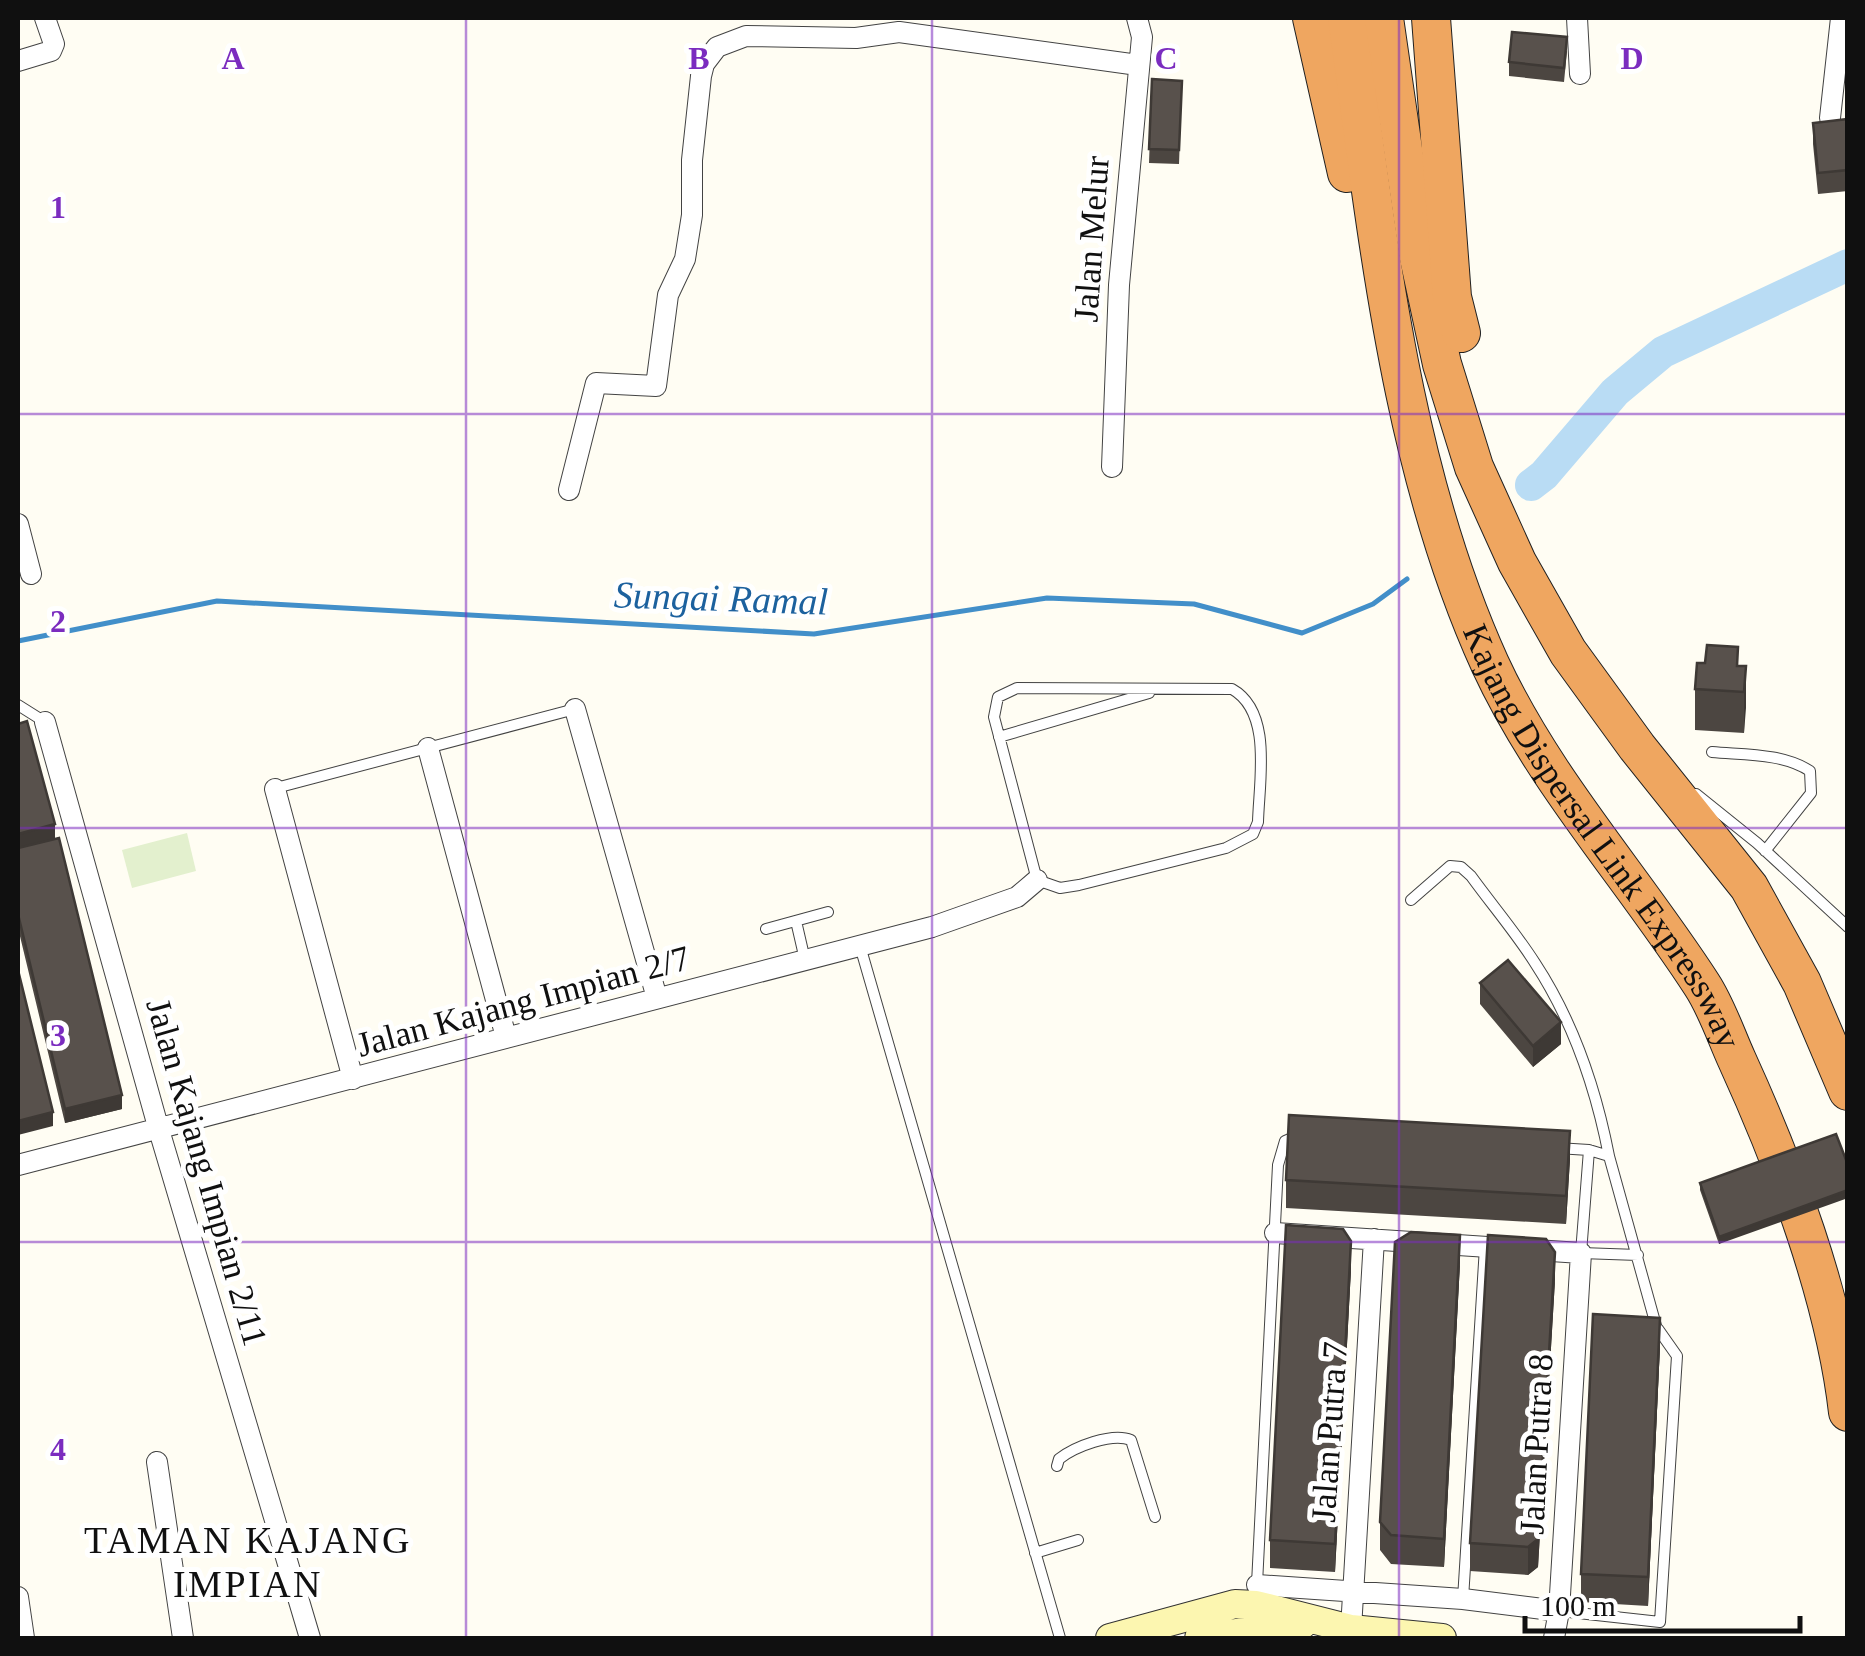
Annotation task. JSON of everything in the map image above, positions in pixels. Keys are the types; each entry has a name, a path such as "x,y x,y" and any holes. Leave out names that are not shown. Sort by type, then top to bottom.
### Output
{"highway":[{"name":"Kajang Dispersal Link Expressway","path":"1312,18 1354,204 1381,253"},
{"name":"Kajang Dispersal Link Expressway","path":"1347,18 1381,253 1411,420 1453,570 1491,666 1548,768 1706,990 1788,1185 1822,1294 1848,1412"},
{"name":"Kajang Dispersal Link Expressway","path":"1384,18 1418,253 1442,364 1474,467 1518,562 1568,652 1636,747 1749,887 1802,983 1848,1091"},
{"path":"1431,18 1452,297 1489,447 1522,541 1568,652"}],"street":[{"path":"18,61 51,51 54,44 45,18"},
{"name":"Jalan Melur","path":"1112,468 1118,286 1142,37 1136,18"},
{"path":"1578,18 1580,74"},
{"path":"1830,118 1840,18"},
{"path":"569,490 596,384 656,386 668,295 684,259 692,215 692,160 704,64 726,42 746,36 856,38 897,25 1138,64"},
{"path":"18,524 32,574"},
{"path":"576,709 657,998"},
{"name":"Jalan Kajang Impian 2/11","path":"45,722 70,843 310,1638"},
{"path":"428,748 506,1036"},
{"path":"275,788 353,1079"},
{"name":"Jalan Kajang Impian 2/7","path":"18,1165 932,927 1017,898 1037,880"},
{"path":"1275,1232 1581,1253"},
{"name":"Jalan Putra 7","path":"1351,1630 1374,1239"},
{"name":"Jalan Putra 8","path":"1554,1638 1584,1325 1581,1253"},
{"path":"157,1462 183,1638"},
{"path":"1199,1638 1352,1592 1463,1599 1559,1611"},
{"path":"1110,1638 1235,1604 1263,1619 1320,1622 1351,1630 1442,1638"}],"lane":[{"path":"1017,688 1160,690 1232,690 1244,696 1252,707 1259,726 1258,822 1253,834 1226,848 1078,886 1060,888 1037,880 999,738 994,706 998,698 1017,688"},
{"path":"999,738 1160,690"},
{"path":"18,705 45,722"},
{"path":"275,788 576,709"},
{"path":"1636,747 1766,851 1848,927"},
{"path":"1712,752 1797,762 1810,771 1811,793 1766,851"},
{"path":"1410,900 1450,866 1461,867 1535,962 1560,1006 1601,1115 1658,1329 1678,1356 1660,1622 1559,1611"},
{"path":"766,929 828,912"},
{"path":"796,921 805,961"},
{"path":"860,946 1060,1638"},
{"path":"1263,1619 1280,1152 1285,1141 1306,1132"},
{"path":"1551,1148 1588,1150 1609,1156"},
{"path":"1588,1150 1581,1253 1638,1255"},
{"path":"1463,1599 1485,1247"},
{"path":"1642,1328 1658,1329"},
{"path":"1057,1466 1058,1459 1072,1451 1118,1437 1131,1440 1155,1516"},
{"path":"1035,1554 1078,1540"}],"green space":[{"path":"187,833 196,871 132,888 122,850"}],"building":[{"path":"1512,32 1567,37 1564,68 1509,62"},
{"path":"1152,79 1182,81 1179,150 1149,149"},
{"path":"1848,119 1848,170 1818,173 1813,123"},
{"path":"1707,645 1738,647 1737,666 1746,666 1744,692 1695,689 1697,663 1705,663"},
{"path":"27,721 55,824 18,834 18,724"},
{"path":"59,838 122,1095 65,1109 18,914 18,848"},
{"path":"1508,960 1561,1022 1533,1046 1480,983"},
{"path":"18,970 53,1112 18,1121"},
{"path":"1289,1115 1570,1131 1566,1196 1286,1180"},
{"path":"1836,1134 1848,1165 1848,1190 1719,1237 1700,1183"},
{"path":"1286,1225 1343,1229 1351,1241 1335,1544 1270,1540"},
{"path":"1411,1232 1460,1235 1444,1539 1391,1535 1380,1522 1395,1242"},
{"path":"1488,1235 1546,1239 1555,1252 1538,1539 1528,1547 1470,1543"},
{"path":"1593,1314 1660,1318 1648,1577 1581,1574"}],"waterway":[{"path":"1531,485 1615,392 1663,352 1848,265"},
{"name":"Sungai Ramal","path":"18,641 217,601 814,634 1047,598 1194,604 1302,633 1373,604 1407,579"}],"district":[{"name":"TAMAN KAJANG IMPIAN","path":"248,1562"}]}
